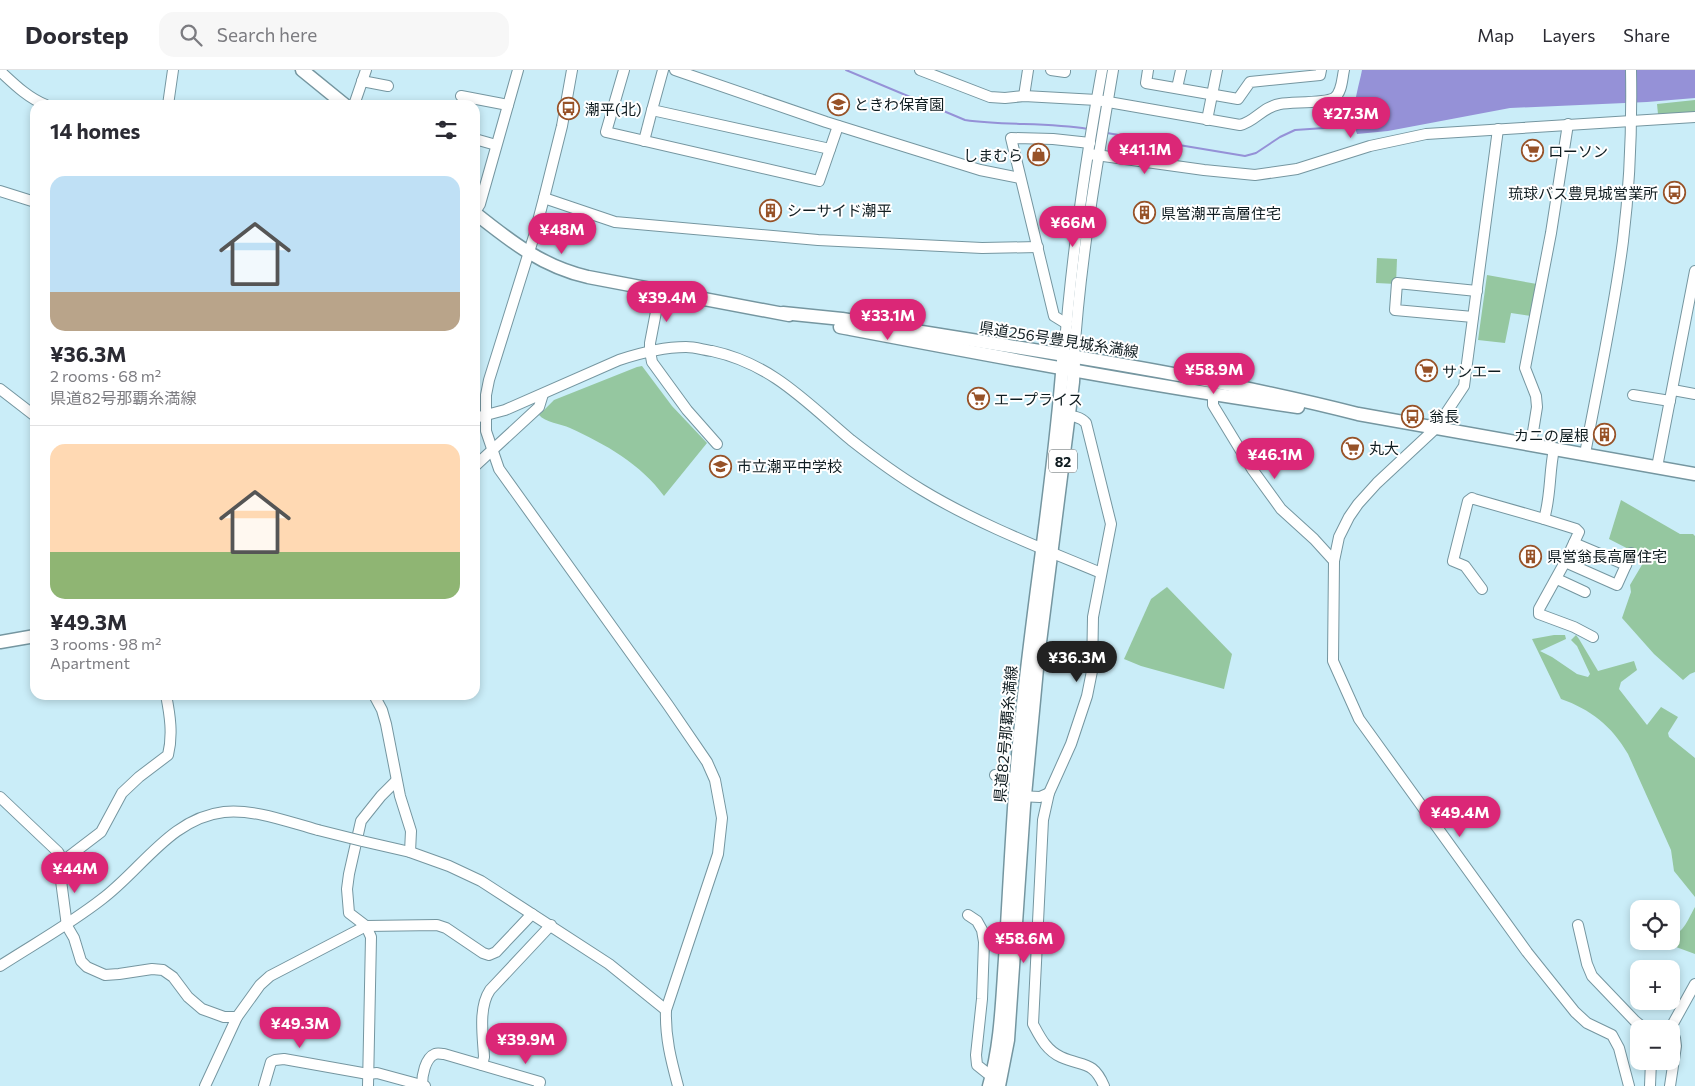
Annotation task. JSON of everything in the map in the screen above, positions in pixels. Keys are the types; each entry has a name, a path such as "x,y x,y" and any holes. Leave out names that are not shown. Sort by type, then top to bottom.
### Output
{"main road":[{"path":"302,70 339,100"},
{"name":"県道256号豊見城糸満線","path":"480,216 528,253 545,262 577,274 783,313 840,327 1069,363 1212,381 1358,414"},
{"name":"県道256号豊見城糸満線","path":"1069,363 1213,394 1358,414 1695,474"},
{"name":"県道82号那覇糸満線","path":"996,1080 1020,796 1028,656 1047,550 1069,363"},
{"path":"0,642 30,637"}],"street":[{"path":"169,100 173,70"},
{"path":"356,100 366,70"},
{"path":"480,204 518,70"},
{"path":"572,70 562,126 544,198 489,380 480,417 499,469 663,698 716,780 722,818 718,854 666,1010 665,1027 668,1049 678,1086"},
{"path":"624,70 606,132 819,181 838,126"},
{"path":"644,141 663,70"},
{"path":"675,70 838,126 980,170 1020,178"},
{"path":"920,70 943,74 990,97 1024,96 1102,101 1240,125 1247,123 1267,108 1280,104 1333,100 1340,93 1344,70"},
{"path":"1024,96 1028,70"},
{"path":"1050,70 1065,72 1065,70"},
{"path":"1069,363 1067,324 1069,296 1100,117 1102,70"},
{"path":"1102,101 1113,70"},
{"path":"1148,70 1146,83 1238,99 1250,82 1252,70"},
{"path":"1178,88 1181,70"},
{"path":"1207,120 1217,70"},
{"path":"1250,82 1286,74 1320,75 1321,70"},
{"path":"1585,454 1612,312 1623,241 1632,120 1631,70"},
{"path":"0,71 34,100"},
{"path":"362,82 388,86"},
{"path":"461,96 508,105"},
{"path":"652,110 830,149"},
{"path":"1067,324 1054,316 1011,138 1053,139 1204,170 1255,175 1297,169 1370,146 1426,134 1695,117"},
{"path":"1531,444 1537,406 1534,388 1525,368 1551,233 1568,124"},
{"path":"1498,129 1464,386 1436,428 1358,504 1339,537 1334,561 1333,662 1359,718 1527,952 1575,1012 1587,1023 1612,1035 1619,1048 1629,1086"},
{"path":"480,140 496,145"},
{"path":"1069,363 1081,289 1094,147"},
{"path":"0,191 30,200"},
{"path":"544,198 615,222 818,240 982,248 1038,247"},
{"path":"1657,467 1692,307 1695,271"},
{"path":"1474,317 1395,310 1397,283 1477,291"},
{"path":"660,291 650,351 652,362 686,410 717,444"},
{"path":"1048,292 1069,296"},
{"path":"480,417 505,410 619,360 650,351 686,347 739,358 762,369 787,386 882,464 905,480 951,506 1010,535 1101,573"},
{"path":"1673,390 1695,394"},
{"path":"1,391 30,412"},
{"path":"480,462 539,407 542,394"},
{"path":"1213,394 1213,405 1252,469 1281,509 1314,539 1334,561"},
{"path":"1633,395 1670,401"},
{"path":"1064,415 1083,419 1086,423 1111,524 1093,617 1092,671 1087,696 1071,744 1049,793 1043,820 1033,1024 1042,1042 1050,1050 1059,1056 1090,1066 1096,1070 1104,1086"},
{"path":"1544,520 1549,503 1549,484 1554,449"},
{"path":"1482,589 1465,566 1453,561 1467,504 1470,499 1576,529 1579,532 1539,609 1539,614 1574,627 1594,637"},
{"path":"1574,543 1626,565"},
{"path":"1565,562 1617,585 1631,553"},
{"path":"1556,579 1585,592"},
{"path":"167,700 171,721 168,755 139,777 122,793 101,832 63,861 60,873 67,926 74,938 81,961 87,967 105,974 152,969 163,970 173,977 188,997 202,1009 224,1018 237,1017"},
{"path":"377,700 386,724 396,782 405,815 412,831 410,852"},
{"path":"995,775 1021,779"},
{"path":"368,1086 371,937 366,926 349,913 347,889 361,821 381,796 396,782"},
{"path":"1020,796 1040,797 1049,793"},
{"path":"0,797 58,852 63,861"},
{"path":"0,966 67,926 104,898 174,833 191,821 224,812 241,812 410,852 481,881 609,964 666,1010"},
{"path":"205,1086 237,1017 260,984 270,976 366,926 437,925 446,928 489,956 496,952 532,914"},
{"path":"968,914 977,921 982,930 984,942 982,999 976,1055 977,1065 996,1080"},
{"path":"482,1065 484,1058 483,1008 485,998 490,990 551,925"},
{"path":"1578,925 1587,964 1592,976 1634,1020"},
{"path":"1675,1020 1695,984"},
{"path":"264,1086 271,1062 284,1059 368,1074 377,1073 423,1086 422,1077 428,1059 434,1054 444,1054 540,1082 539,1086"},
{"path":"1650,1086 1651,1070"},
{"path":"1670,1086 1672,1070"}],"green space":[{"path":"1695,100 1695,112 1658,114 1657,104"},
{"path":"1377,258 1397,259 1396,284 1376,283"},
{"path":"1487,275 1537,284 1531,316 1511,313 1505,343 1478,340"},
{"path":"642,366 672,406 707,443 664,496 645,474 622,456 583,434 539,415 554,400"},
{"path":"1621,500 1680,534 1693,534 1695,536 1695,672 1683,680 1654,654 1622,618 1631,592 1630,585 1646,558 1609,539"},
{"path":"1167,587 1232,654 1224,689 1141,666 1124,659 1151,599"},
{"path":"1565,635 1566,639 1540,651 1577,674 1588,677 1590,674 1577,646 1571,640 1576,635 1598,671 1634,661 1637,670 1621,682 1619,689 1647,725 1661,707 1678,717 1668,733 1669,737 1695,758 1695,897 1674,871 1671,850 1622,744 1591,713 1561,699 1532,639"},
{"path":"1695,907 1695,954 1680,948 1680,931"}],"shaded area":[{"path":"1362,70 1695,70 1695,98 1510,108 1388,131 1357,134 1354,110"}],"waterway":[{"path":"846,70 965,120 1057,125 1088,129"},
{"path":"1107,133 1245,156 1256,153 1280,137 1295,130 1354,126"}],"place":[{"name":"ときわ保育園","path":"838,104"},
{"name":"潮平(北)","path":"569,109"},
{"name":"ローソン","path":"1532,151"},
{"name":"しまむら","path":"1039,155"},
{"name":"琉球バス豊見城営業所","path":"1674,193"},
{"name":"シーサイド潮平","path":"771,210"},
{"name":"県営潮平高層住宅","path":"1145,213"},
{"name":"サンエー","path":"1426,371"},
{"name":"エープライス","path":"978,399"},
{"name":"翁長","path":"1413,416"},
{"name":"カニの屋根","path":"1605,435"},
{"name":"丸大","path":"1353,448"},
{"name":"市立潮平中学校","path":"721,466"},
{"name":"県営翁長高層住宅","path":"1531,556"}]}
